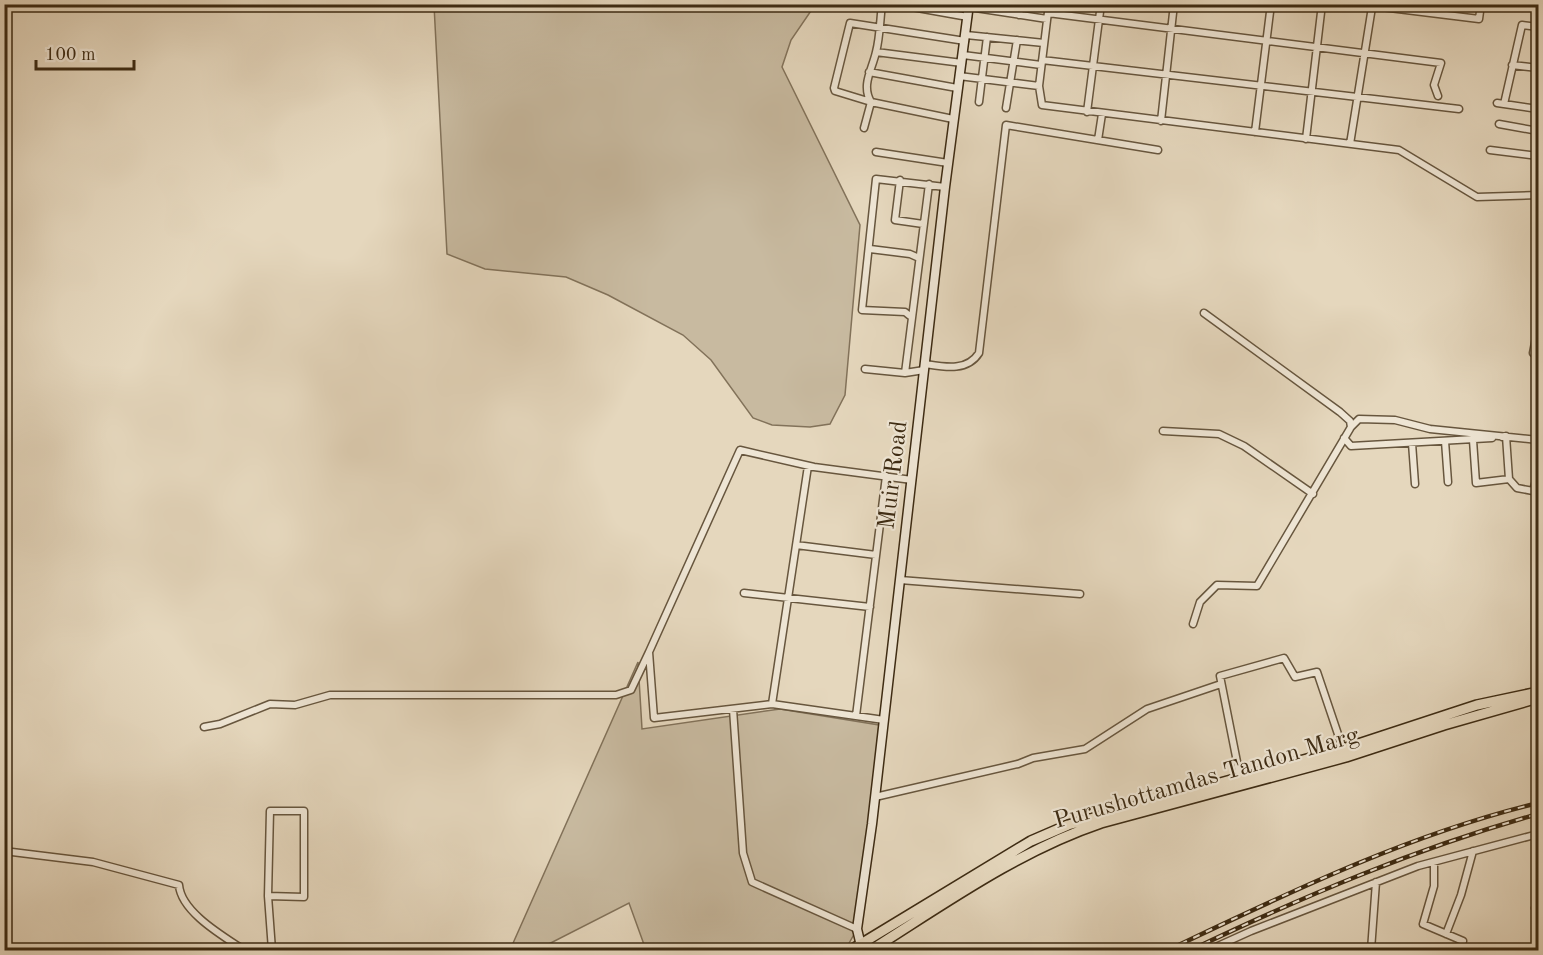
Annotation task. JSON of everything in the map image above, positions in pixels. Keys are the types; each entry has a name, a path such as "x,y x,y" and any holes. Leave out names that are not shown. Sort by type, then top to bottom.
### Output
{"main road":[{"name":"Muir Road","path":"861,947 857,929 875,797 958,76 969,6"},
{"path":"851,951 1049,832 1119,809 1343,749 1477,705 1539,692"},
{"name":"Purushottamdas Tandon Marg","path":"871,951 935,910 1064,836 1101,823 1346,757 1444,725 1539,699"}],"street":[{"path":"864,128 871,102 866,93 869,72 876,52 882,4"},
{"path":"895,4 968,17"},
{"path":"1019,15 1021,4"},
{"path":"1049,4 1039,86 1042,105 1399,150 1477,197 1539,195"},
{"path":"1087,112 1101,4"},
{"path":"1161,121 1174,4"},
{"path":"1255,132 1271,4"},
{"path":"1306,139 1322,4"},
{"path":"1357,4 1479,19 1480,4"},
{"path":"969,6 1019,15 1099,20 1441,63 1434,85 1438,96"},
{"path":"1350,144 1372,7"},
{"path":"953,119 871,102 835,91 848,25 850,23 880,26 965,38 987,37 1044,43"},
{"path":"1539,27 1522,25 1501,104 1539,109"},
{"path":"979,102 987,37"},
{"path":"1006,108 1017,40"},
{"path":"876,52 962,59 985,57 1093,66 1459,109"},
{"path":"1512,64 1539,68"},
{"path":"869,72 957,88"},
{"path":"958,76 1039,86"},
{"path":"1098,140 1102,114"},
{"path":"1499,124 1539,131"},
{"path":"865,369 905,373 925,367 953,368 965,365 979,353 1006,125 1158,150"},
{"path":"1490,150 1539,156"},
{"path":"876,152 948,163"},
{"path":"910,316 905,312 862,310 876,179 945,187"},
{"path":"900,180 895,220 923,224"},
{"path":"905,373 910,316 929,184"},
{"path":"870,249 909,254 919,258"},
{"path":"1204,313 1340,412 1350,421 1351,427"},
{"path":"1539,327 1533,353 1539,358"},
{"path":"1193,624 1200,602 1217,585 1257,586 1344,438 1359,419 1395,420 1430,429 1506,436 1539,440 1537,477 1533,491 1517,488 1509,479 1506,436"},
{"path":"1162,431 1219,434 1244,446 1312,494"},
{"path":"1344,438 1351,446 1473,440 1506,436"},
{"path":"1473,440 1476,483 1509,479"},
{"path":"1445,441 1448,482"},
{"path":"1412,443 1415,484"},
{"path":"204,727 220,724 270,704 295,705 330,695 616,695 631,690 740,450 808,466 912,480"},
{"path":"772,704 808,466"},
{"path":"856,716 886,476"},
{"path":"796,545 876,555"},
{"path":"900,580 1080,594"},
{"path":"744,593 870,607"},
{"path":"649,652 654,718 772,704 884,720"},
{"path":"1240,777 1220,676 1284,658 1295,677 1317,672 1343,749"},
{"path":"875,797 1018,764 1033,758 1085,749 1147,709 1221,684"},
{"path":"733,709 743,853 752,882 857,929"},
{"path":"268,896 304,897 304,812 270,811 268,896 272,951"},
{"path":"1209,951 1251,931 1376,882 1434,862 1539,834"},
{"path":"1446,934 1461,895 1473,851"},
{"path":"4,852 93,862 179,885 180,894 202,921 244,951"},
{"path":"1434,862 1434,886 1423,924 1463,941 1459,951"},
{"path":"1371,951 1376,882"},
{"path":"1535,908 1539,901"}],"shaded area":[{"path":"434,5 815,5 791,40 782,67 860,225 845,395 830,424 810,427 772,425 753,418 711,360 683,335 608,295 566,277 485,269 447,254"},
{"path":"638,662 642,729 780,709 879,725 857,929 848,945 839,950 646,950 629,903 537,950 510,950"}],"railway":[{"path":"1168,950 1258,907 1396,848 1490,816 1538,803"},
{"path":"1191,950 1276,911 1405,858 1538,814"}]}
